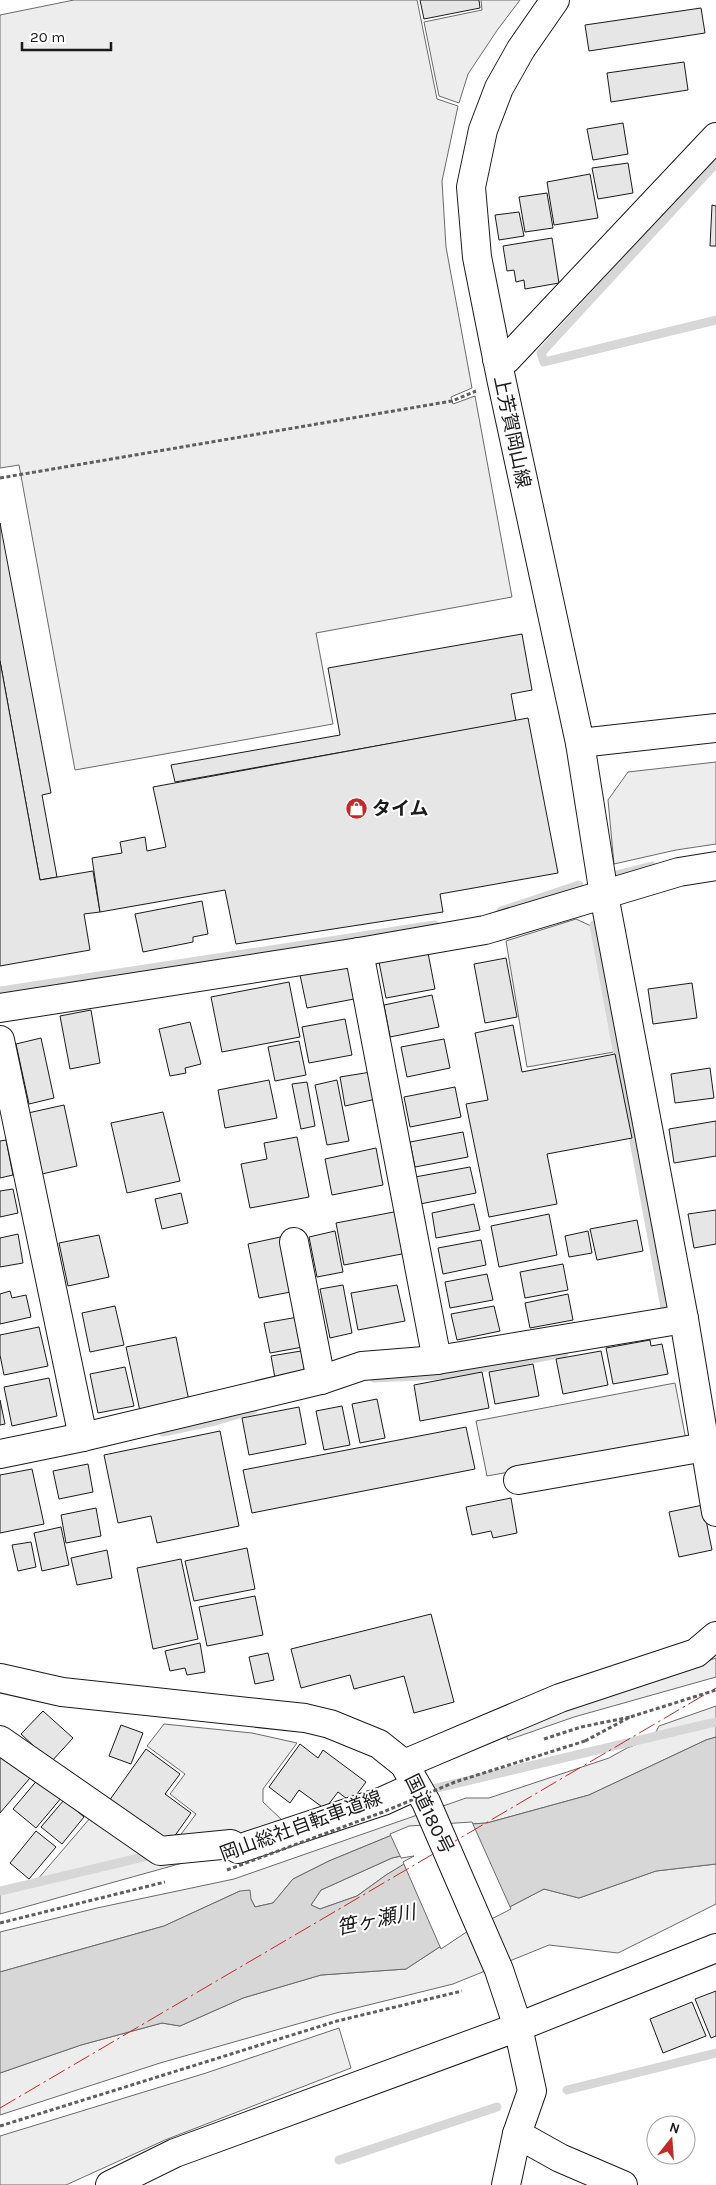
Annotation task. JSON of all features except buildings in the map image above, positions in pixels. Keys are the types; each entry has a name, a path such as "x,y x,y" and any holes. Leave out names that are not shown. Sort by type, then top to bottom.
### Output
{"main road":[{"name":"上芳賀岡山線","path":"555,0 521,49 499,88 483,130 471,187 477,257 540,568 580,743 670,1321 705,1447 716,1512"},
{"path":"497,359 507,359 716,137"},
{"path":"580,743 716,728"},
{"path":"0,1008 359,952 486,930 679,872 716,866"},
{"path":"359,952 437,1360"},
{"path":"0,1040 83,1437"},
{"path":"294,1242 322,1380"},
{"path":"0,1454 83,1437 322,1380 362,1366 437,1360 670,1321"},
{"path":"518,1480 705,1447"},
{"path":"0,1740 160,1851 231,1844 238,1848 383,1801 416,1784 560,1698 696,1653 716,1636"},
{"name":"国道180号","path":"0,1678 62,1692 305,1718 330,1724 379,1744 416,1784 498,1970 518,2027 532,2091 517,2134 506,2185"},
{"path":"110,2185 175,2154 518,2027 716,1948"},
{"path":"517,2134 560,2158 623,2185"}],"path":[{"path":"0,478 452,401 480,390"},
{"name":"岡山総社自転車道線","path":"220,1870 227,1870 383,1812 455,1782 585,1741 630,1717 716,1690"},
{"path":"536,1741 581,1727 630,1717"},
{"path":"0,1922 169,1881"},
{"path":"0,2126 337,2021 462,1991"}],"shaded area":[{"path":"74,0 417,0 437,99 458,106 442,181 446,247 472,388 451,397 453,404 475,396 512,597 316,633 333,724 75,770 19,465 0,468 0,15"},
{"path":"481,0 520,0 468,74 459,103 439,96 424,22 482,10"},
{"path":"716,762 716,844 676,850 614,864 608,800 628,772"},
{"path":"576,919 591,926 614,1052 527,1067 506,941"},
{"path":"675,1383 686,1440 487,1476 476,1421"},
{"path":"716,1658 716,1677 574,1717 508,1740 506,1735 570,1709"},
{"path":"716,1706 716,1737 589,1795 487,1823 409,1828 329,1861 293,1879 273,1903 255,1907 251,1899 240,1891 164,1926 0,1972 0,1932 97,1908 234,1879 466,1798 489,1798 609,1758 627,1748 653,1738 659,1726"},
{"path":"164,1724 252,1733 297,1743 263,1789 263,1802 283,1821 230,1838 176,1841 196,1814 170,1794 185,1774 147,1746"},
{"path":"91,1817 211,1855 0,1914 0,1889 37,1880"},
{"path":"429,1850 386,1875 357,1896 320,1909 311,1905 321,1890 392,1858"},
{"path":"716,1864 716,1904 618,1953 549,1945 453,1984 336,2013 160,2063 0,2115 0,2073 81,2045 162,2023 180,2026 243,1998 321,1975 406,1969 467,1929 544,1889 579,1898 656,1871"},
{"path":"339,2028 351,2068 165,2140 66,2185 0,2185 0,2136 206,2073"}],"water":[{"name":"笹ヶ瀬川","path":"716,1737 716,1864 656,1871 579,1898 544,1889 467,1929 406,1969 321,1975 243,1998 180,2026 162,2023 81,2045 0,2073 0,1972 164,1926 240,1891 250,1890 251,1899 255,1907 273,1903 293,1879 329,1861 409,1828 487,1823 589,1795","holes":["427,1850 386,1875 357,1896 320,1909 311,1905 321,1890 392,1858"]}],"pier":[{"path":"472,1822 511,1909 468,1931 441,1949 403,1862 414,1856 401,1858 390,1834 409,1826"}],"waterway":[{"path":"716,163 541,353 544,362 716,320"},
{"path":"612,876 652,866"},
{"path":"501,911 579,885"},
{"path":"0,991 435,925"},
{"path":"594,925 665,1308 661,1318"},
{"path":"374,1378 442,1375 564,1353"},
{"path":"163,1432 215,1421 253,1410"},
{"path":"424,1791 716,1722"},
{"path":"0,1891 156,1854"},
{"path":"567,2090 716,2053"},
{"path":"339,2160 497,2107"}],"power":[{"path":"0,2108 716,1688"}],"place":[{"name":"タイム","path":"356,809"}]}
